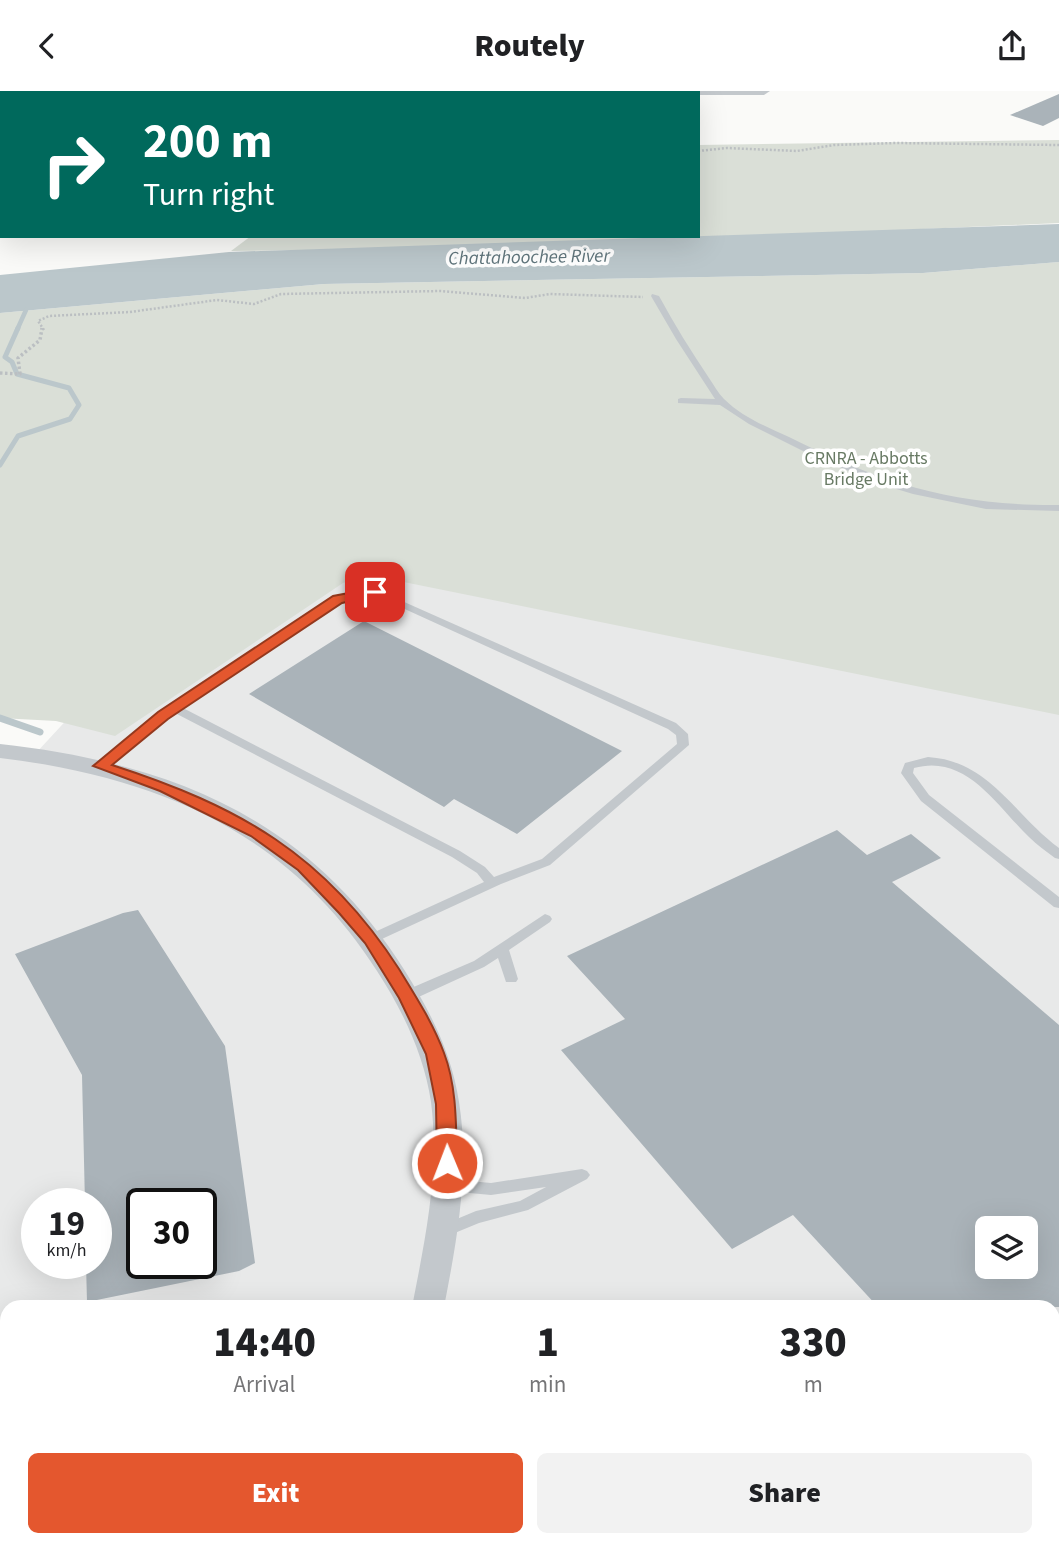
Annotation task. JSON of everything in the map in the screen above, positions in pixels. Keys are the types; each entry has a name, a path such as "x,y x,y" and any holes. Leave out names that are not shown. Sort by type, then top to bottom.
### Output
{"street":[{"path":"700,91 764,91"},
{"path":"0,751 49,754 101,766 165,787 256,832 304,866 371,939 407,996 435,1054 446,1104 448,1185 429,1300"}],"lane":[{"path":"657,300 673,332 722,402 782,437 865,478 971,505 1022,510 1059,508"},
{"path":"681,401 722,402"},
{"path":"101,766 174,708 337,599 375,592 660,720 682,734 683,745 546,862 492,883 371,939"},
{"path":"174,708 456,854 481,870 492,883"},
{"path":"1059,855 1033,834 989,785 958,767 937,761 921,760 909,766 907,773 925,798 1059,904"},
{"path":"407,996 479,964 545,919"},
{"path":"502,949 511,979"},
{"path":"442,1233 476,1217 523,1206 582,1175 491,1189 448,1185"}],"path":[{"path":"700,151 727,148 797,151 835,145 895,143 1059,145"},
{"path":"0,373 20,374 18,358 40,340 44,331 38,321 43,317 57,315 130,312 217,300 254,304 278,295 337,293 479,292 525,298 550,294 619,295 657,300"}],"shaded area":[{"path":"233,540 1059,700 1059,1300 0,1300 0,754 36,753"}],"green space":[{"path":"1059,140 1059,223 900,230 677,245 231,251 248,238 700,238 700,145"},
{"name":"CRNRA - Abbotts Bridge Unit","path":"1059,262 1059,715 369,575 343,583 115,736 56,721 0,718 0,313 324,284 923,273"}],"water":[{"name":"Chattahoochee River","path":"1059,224 1059,262 923,273 324,284 0,313 0,275 229,252"}],"building":[{"path":"1059,94 1059,118 1043,126 1010,115"},
{"path":"364,621 622,751 517,834 454,799 444,807 249,694"},
{"path":"837,830 867,855 911,834 941,858 892,882 1059,1025 1059,1300 872,1300 793,1215 732,1249 561,1050 625,1019 567,956"},
{"path":"138,910 225,1046 255,1263 239,1271 217,1275 217,1188 126,1188 126,1279 200,1279 87,1300 86,1279 112,1279 112,1188 85,1188 82,1075 15,954 123,913"}],"waterway":[{"path":"17,330 26,310"},
{"path":"0,465 18,436 70,419 79,405 69,388 17,374 12,362 5,357 18,328"},
{"path":"0,718 40,732"}],"route":[{"path":"375,592 337,599 163,716 101,766 165,787 256,832 304,866 345,909 371,939 407,996 435,1054 446,1104 447,1163"}]}
